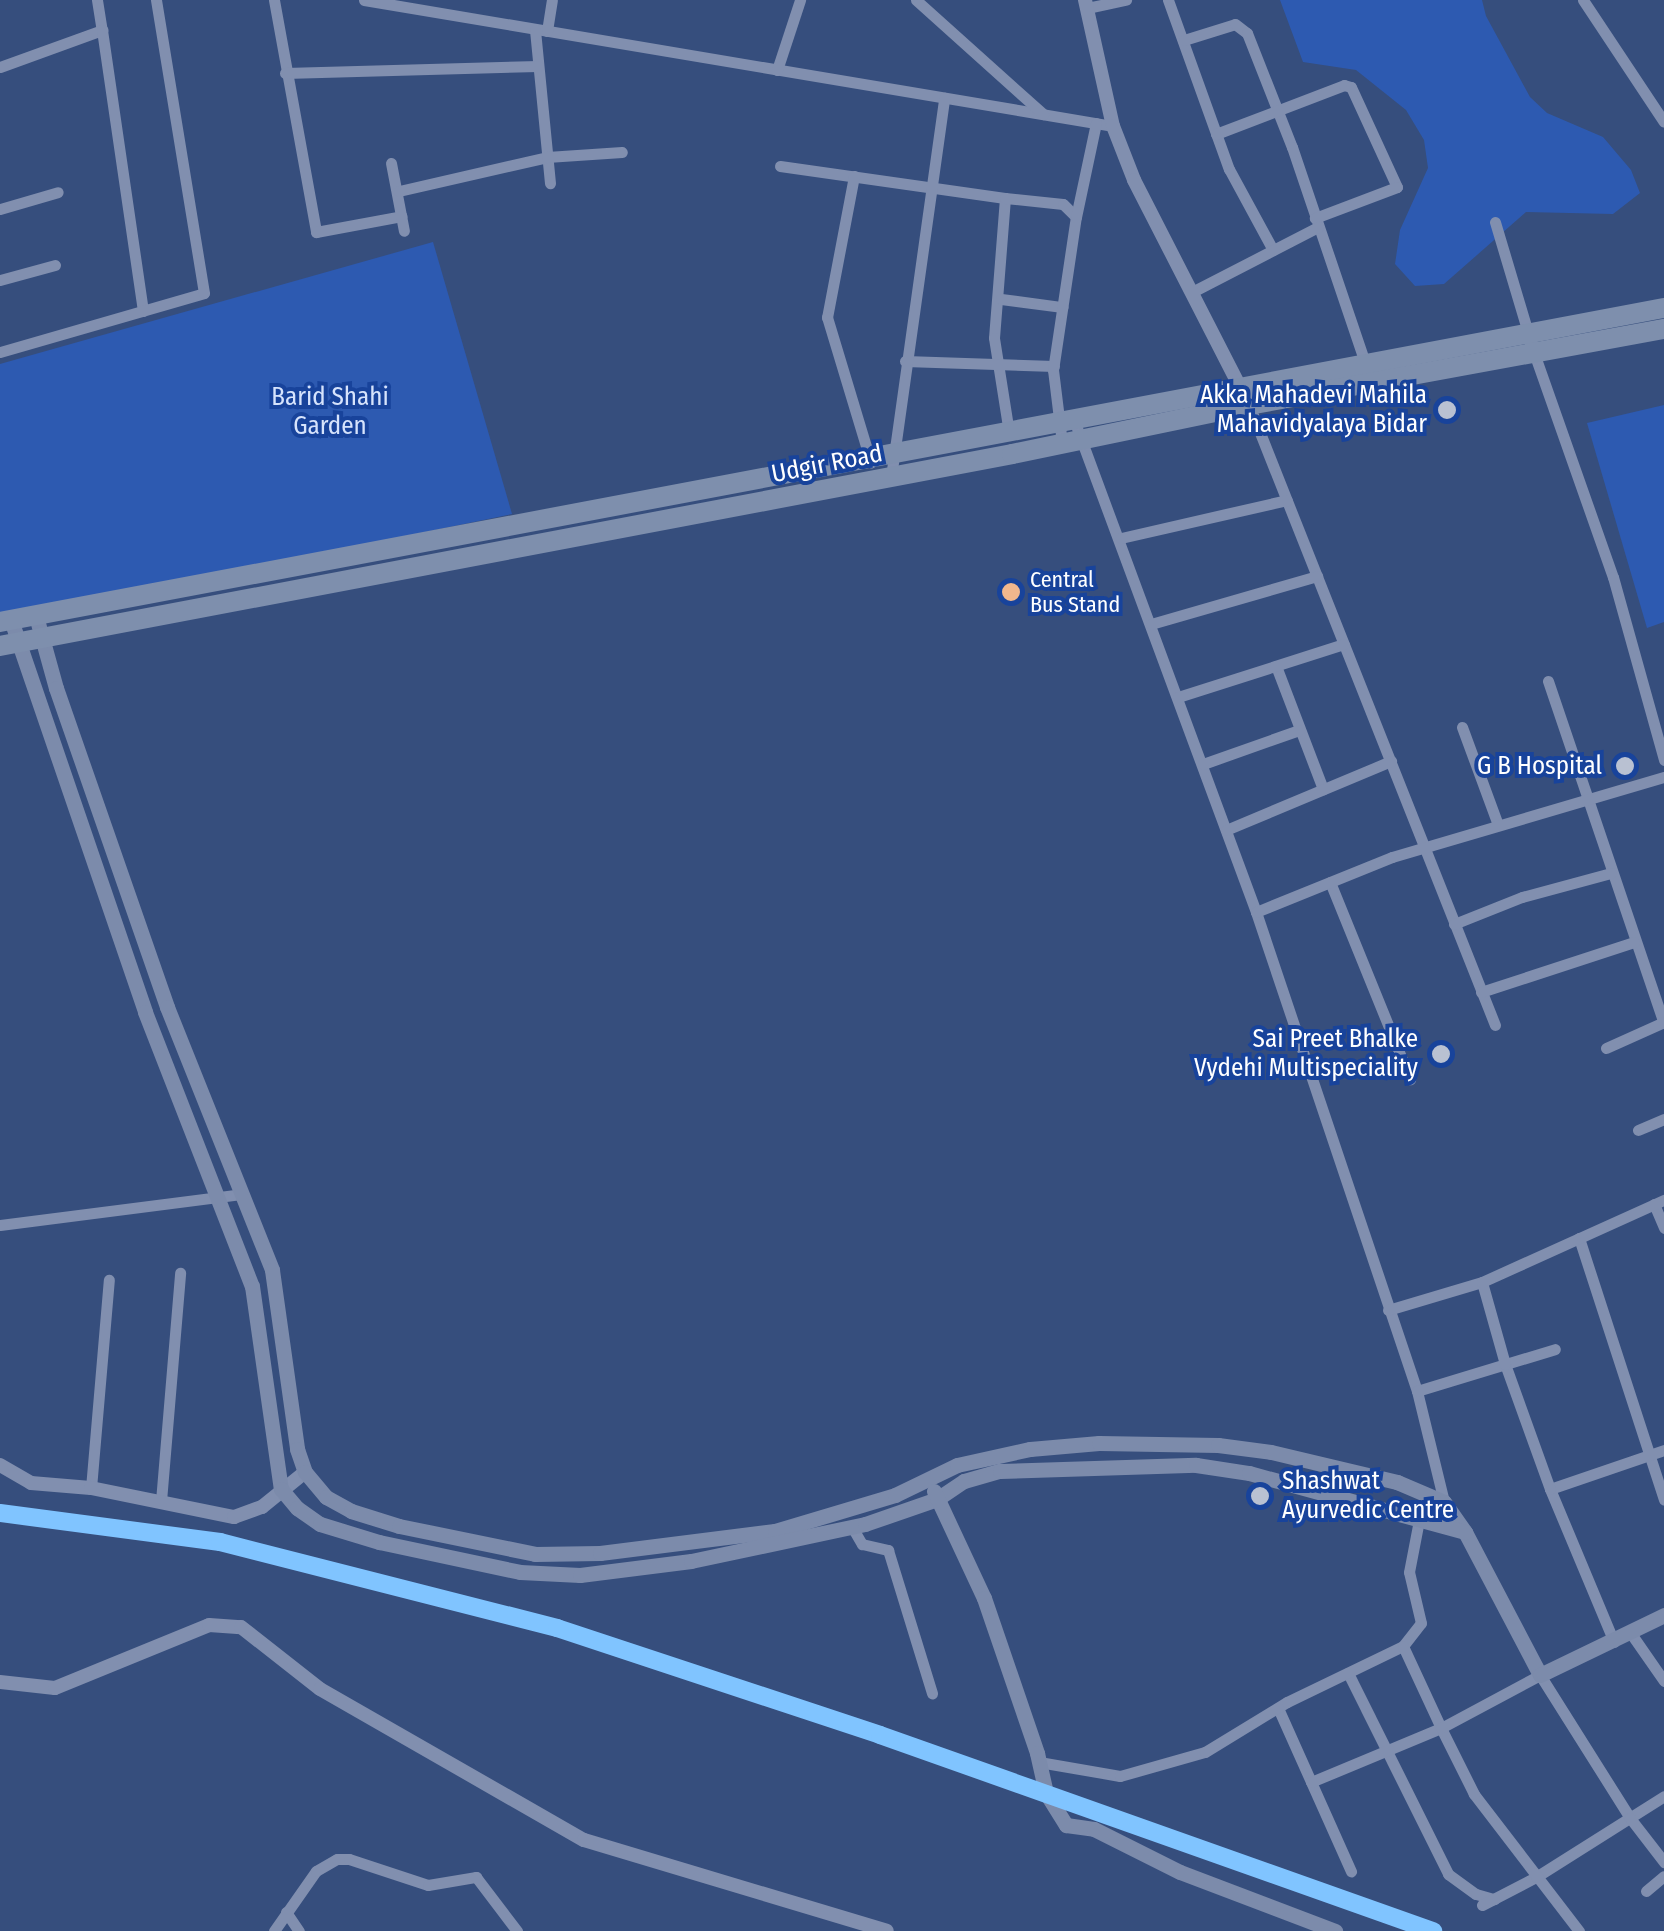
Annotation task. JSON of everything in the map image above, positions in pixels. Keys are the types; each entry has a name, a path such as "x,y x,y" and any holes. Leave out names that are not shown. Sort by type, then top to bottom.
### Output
{"highway":[{"name":"Udgir Road","path":"9,645 1244,396 1531,342 1664,308"},
{"name":"Udgir Road","path":"1244,396 1365,363 1664,329"},
{"name":"Udgir Road","path":"6,621 883,468 1009,433 1070,431"}],"main road":[{"path":"36,616 168,1007 272,1270 298,1449 305,1472 326,1497 351,1512 535,1554 600,1552 774,1531 896,1494 958,1465 1030,1449 1099,1443 1218,1445 1271,1452 1397,1482 1444,1502 1465,1532 1540,1674 1632,1634 1664,1615"},
{"path":"6,621 9,645 151,1030 252,1286 281,1489 320,1524 379,1542 520,1572 580,1575 692,1561 852,1526 937,1498 964,1481 1000,1471 1196,1465 1249,1472 1465,1532"},
{"path":"929,1479 984,1598 1046,1793 1066,1825 1094,1829 1180,1872 1335,1931"}],"street":[{"path":"97,0 143,311"},
{"path":"0,352 204,293 156,0"},
{"path":"274,0 316,232 402,216"},
{"path":"364,0 1113,126"},
{"path":"550,183 538,66 541,30 552,0"},
{"path":"778,70 800,0"},
{"path":"916,0 1043,114"},
{"path":"1126,0 1086,4 1113,126 1134,180 1244,396 1495,1025"},
{"path":"1168,0 1216,134 1272,250"},
{"path":"1582,0 1664,122"},
{"path":"1184,40 1235,24 1242,27 1278,110 1365,363"},
{"path":"0,67 102,30"},
{"path":"285,73 538,66"},
{"path":"1192,292 1316,222 1396,187 1351,87 1344,85 1216,134"},
{"path":"883,468 905,362 944,98"},
{"path":"1096,124 1076,217 1054,366 1070,431 1121,538 1256,912 1417,1391 1444,1502"},
{"path":"399,191 547,157 622,152"},
{"path":"391,162 404,231"},
{"path":"780,166 1063,204 1076,217"},
{"path":"854,176 827,317 883,468"},
{"path":"0,210 58,192"},
{"path":"1005,198 1001,298 994,338 1009,433"},
{"path":"1494,222 1531,342 1613,577 1664,760"},
{"path":"0,280 55,265"},
{"path":"1001,298 1062,307"},
{"path":"905,362 1000,368 1054,366"},
{"path":"1121,538 1287,500"},
{"path":"1151,624 1317,576"},
{"path":"1178,697 1344,644"},
{"path":"1276,666 1323,789"},
{"path":"1548,681 1664,1022 1606,1048"},
{"path":"1462,727 1498,825"},
{"path":"1202,764 1299,730"},
{"path":"1226,830 1390,760"},
{"path":"1256,912 1425,847 1664,778"},
{"path":"1454,924 1522,897 1611,874"},
{"path":"1330,882 1410,1079"},
{"path":"1481,992 1634,942"},
{"path":"1638,1130 1664,1119"},
{"path":"0,1224 241,1194"},
{"path":"1388,1310 1482,1282 1659,1202 1664,1228"},
{"path":"1579,1238 1664,1500"},
{"path":"161,1502 180,1273"},
{"path":"91,1488 109,1280"},
{"path":"1482,1282 1550,1489 1614,1642"},
{"path":"1417,1391 1555,1348"},
{"path":"1550,1489 1664,1450"},
{"path":"0,1465 31,1483 91,1488 234,1517 262,1507 305,1472"},
{"path":"1039,1762 1120,1776 1205,1752 1278,1708 1403,1646 1422,1623 1409,1572 1419,1520"},
{"path":"852,1526 862,1544 888,1550 932,1694"},
{"path":"0,1682 56,1688 209,1626 241,1627 320,1690 584,1840 887,1931"},
{"path":"1632,1634 1664,1681"},
{"path":"1403,1646 1474,1794 1579,1931"},
{"path":"1348,1673 1448,1874 1488,1902 1536,1877 1664,1796"},
{"path":"1311,1782 1441,1728 1540,1674 1630,1818 1664,1862"},
{"path":"1278,1708 1351,1870"},
{"path":"274,1931 316,1872 337,1859 350,1858 428,1886 476,1877 517,1931"},
{"path":"1646,1892 1664,1876"},
{"path":"286,1912 299,1931"}],"green space":[{"path":"1280,0 1482,0 1486,16 1530,97 1547,113 1603,137 1631,170 1640,193 1613,214 1526,212 1444,284 1415,286 1395,264 1400,230 1428,168 1424,140 1406,110 1356,70 1303,62"},
{"name":"Barid Shahi Garden","path":"433,242 512,514 0,620 0,364"},
{"path":"1664,405 1664,622 1647,628 1587,423"}],"transit line":[{"path":"0,1513 220,1542 557,1628 880,1735 1433,1931"}],"place":[{"name":"Akka Mahadevi Mahila Mahavidyalaya Bidar","path":"1447,410"},
{"name":"Central Bus Stand","path":"1011,592"},
{"name":"G B Hospital","path":"1625,766"},
{"name":"Sai Preet Bhalke Vydehi Multispeciality","path":"1441,1054"},
{"name":"Shashwat Ayurvedic Centre","path":"1260,1496"}]}
